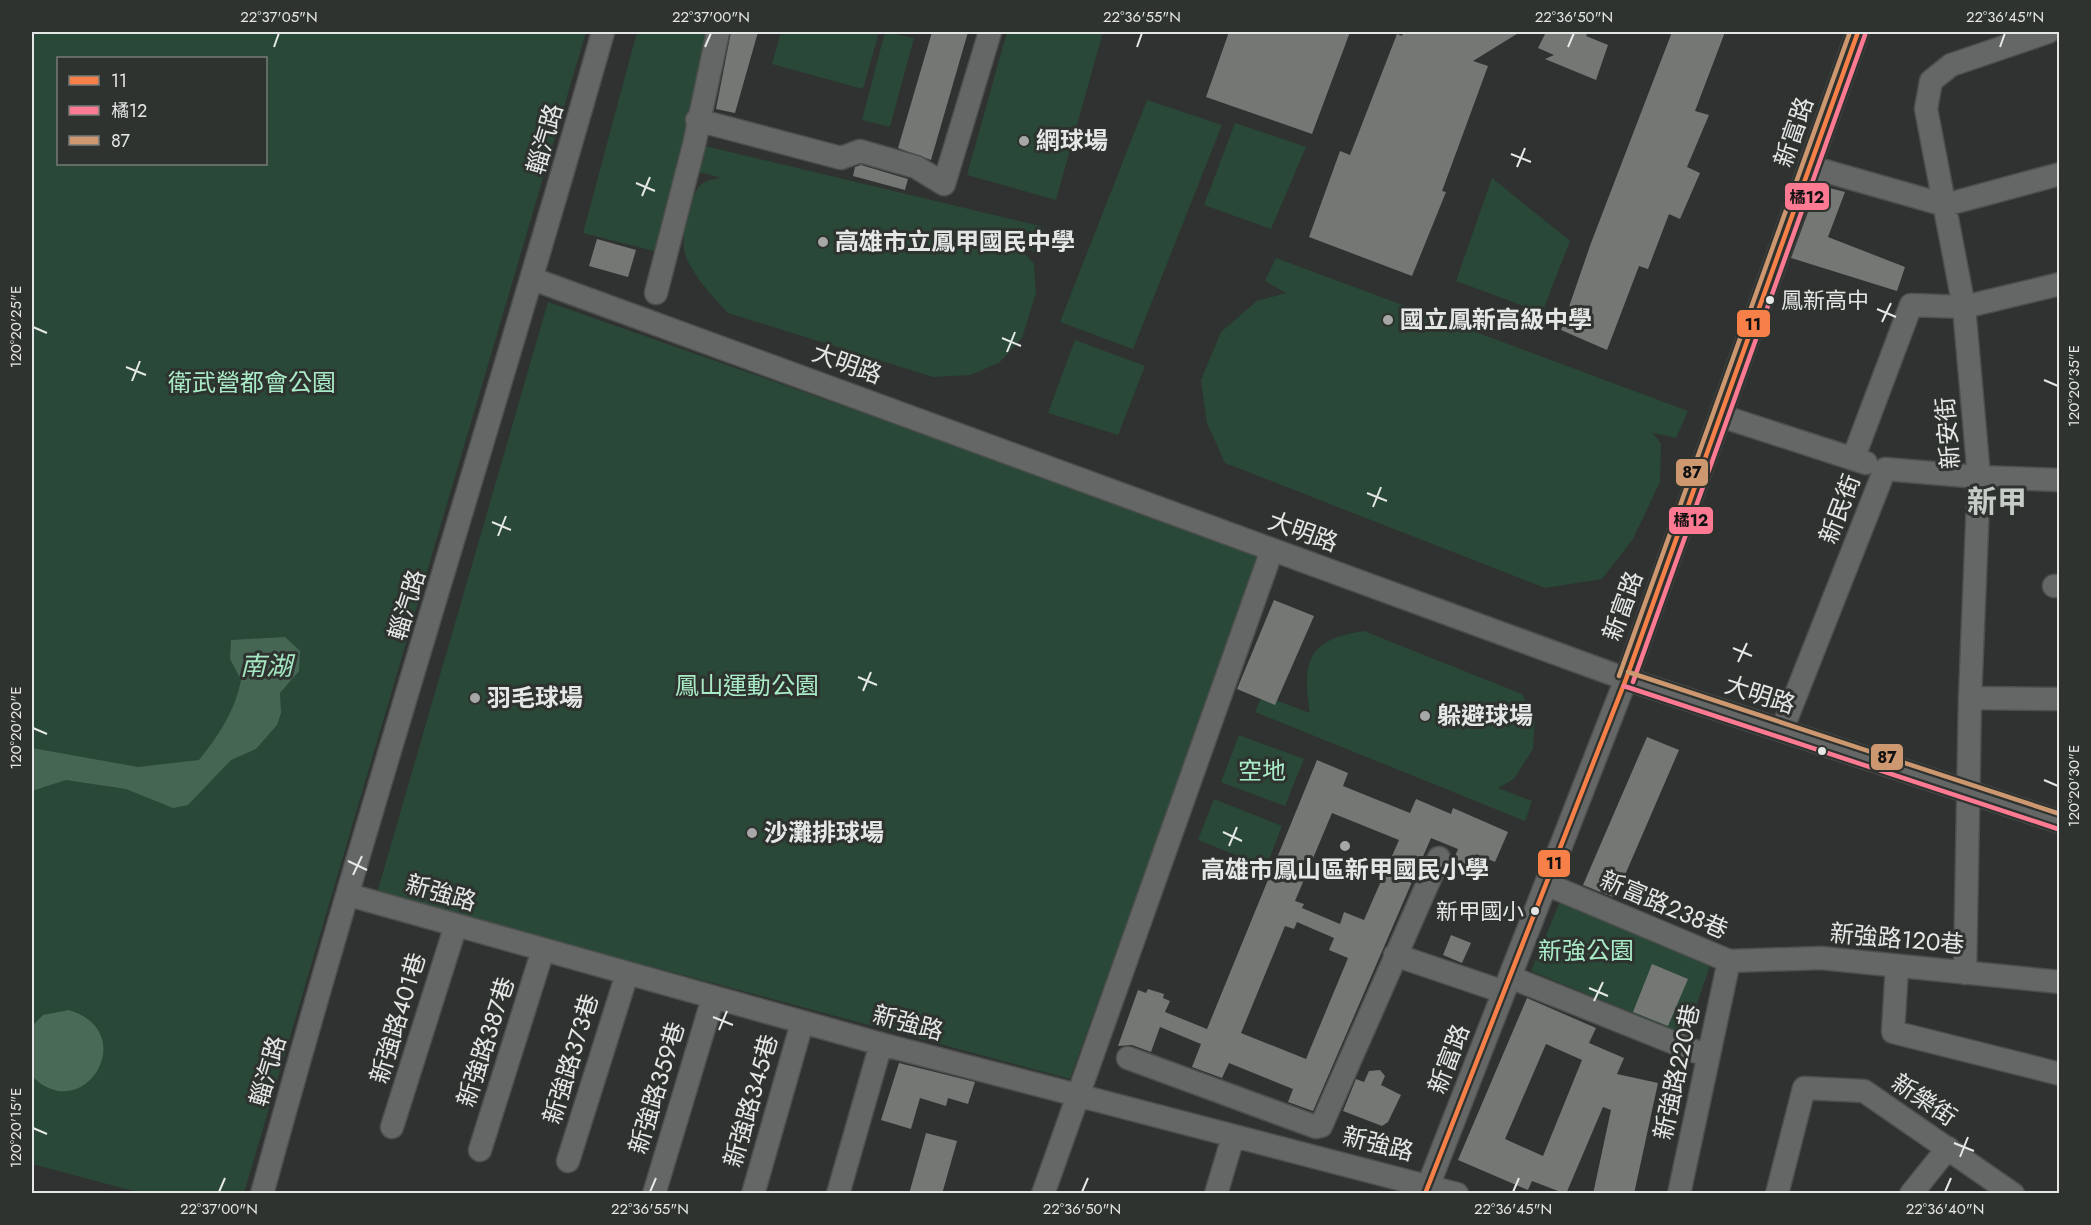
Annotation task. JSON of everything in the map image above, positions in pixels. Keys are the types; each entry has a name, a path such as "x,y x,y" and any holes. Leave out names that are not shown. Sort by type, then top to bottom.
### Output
{"street":[{"name":"輜汽路","path":"262,1194 533,279 603,32"},
{"path":"656,293 694,145 697,120 718,32"},
{"path":"697,120 841,158 860,151 916,167 944,184 990,32"},
{"name":"新富路","path":"1427,1189 1626,679 1858,32"},
{"name":"新安街","path":"1965,973 1970,698 1979,477 1964,307 1926,109 1931,81 1951,65 2048,32"},
{"path":"1811,167 1945,205 2060,174"},
{"name":"大明路","path":"533,279 1626,679 2060,822"},
{"path":"1853,459 1911,305 1964,307 2058,290"},
{"path":"1721,416 1885,469"},
{"name":"新民街","path":"1782,730 1885,469 1979,477 2060,480"},
{"path":"1043,1194 1076,1095 1272,550"},
{"path":"1970,698 2060,699"},
{"path":"1128,1058 1316,1127 1321,1126 1439,858"},
{"name":"新富路238巷","path":"1546,884 1729,961"},
{"name":"新強路","path":"349,895 802,1023 1427,1189 1457,1194"},
{"name":"新強路401巷","path":"392,1127 456,925"},
{"name":"新強路387巷","path":"480,1150 543,950"},
{"path":"1395,954 1507,985 1707,1056"},
{"name":"新強路120巷","path":"1729,961 1821,958 2060,982"},
{"name":"新強路220巷","path":"1679,1194 1729,961"},
{"path":"1898,966 1893,1032 2060,1074"},
{"name":"新強路373巷","path":"568,1161 627,974"},
{"name":"新強路359巷","path":"654,1194 712,998"},
{"name":"新強路345巷","path":"753,1194 802,1023"},
{"path":"838,1194 881,1044"},
{"name":"新樂街","path":"1777,1194 1804,1088 1864,1091 2013,1194"},
{"path":"1216,1194 1233,1137"},
{"path":"1911,1194 1948,1148"}],"green space":[{"name":"衛武營都會公園","path":"32,32 586,32 244,1193 141,1193 32,1164"},
{"path":"637,32 710,32 693,116 658,252 583,233"},
{"path":"781,32 879,32 863,89 772,64"},
{"path":"885,32 914,38 890,127 862,120"},
{"name":"網球場","path":"1007,32 1103,32 1056,200 967,175"},
{"path":"1147,100 1222,125 1133,349 1060,322"},
{"path":"1235,123 1306,147 1271,229 1204,205"},
{"path":"705,146 1044,227 1040,252 1020,248 1034,264 1036,293 1022,338 1000,362 971,375 933,377 728,313 699,279 684,250 684,229 693,197 703,183 721,178 699,172"},
{"path":"1492,178 1570,241 1542,313 1456,281"},
{"path":"1276,258 1688,411 1676,438 1653,433 1661,444 1660,482 1633,539 1602,579 1545,588 1225,463 1207,423 1201,380 1221,332 1257,301 1286,293 1265,281"},
{"name":"鳳山運動公園","path":"548,302 1261,553 1070,1079 377,893"},
{"path":"1075,340 1145,366 1118,435 1048,413"},
{"path":"1364,631 1522,694 1535,721 1533,749 1514,779 1498,788 1532,801 1525,821 1255,712 1262,695 1310,713 1307,679 1313,655 1320,646 1331,640"},
{"name":"空地","path":"1239,735 1304,759 1285,806 1221,782"},
{"path":"1214,799 1282,826 1266,867 1198,840"},
{"name":"新強公園","path":"1562,897 1711,963 1686,1035 1531,971"}],"shaded area":[{"path":"69,1010 91,1022 101,1037 103,1055 97,1071 85,1084 69,1091 51,1089 32,1076 32,1026 43,1015"}],"water":[{"name":"南湖","path":"285,637 300,651 299,671 280,693 281,713 277,725 256,749 231,760 188,805 173,808 126,789 66,780 32,791 32,748 138,767 199,760 225,722 235,702 241,680 230,659 231,640"}],"building":[{"path":"731,32 758,32 735,113 716,109"},
{"path":"932,32 968,32 931,160 898,148"},
{"path":"1229,32 1350,32 1312,134 1206,97"},
{"path":"1403,32 1520,32 1473,61 1488,66 1442,191 1446,192 1412,276 1309,237 1340,151 1350,155 1397,34 1402,36"},
{"path":"1546,32 1588,32 1586,36 1608,45 1596,80 1545,59 1554,55 1538,48"},
{"path":"1672,32 1725,32 1695,111 1709,115 1687,167 1700,173 1680,219 1669,214 1648,269 1639,266 1607,350 1561,330 1591,243"},
{"path":"861,165 908,179 905,190 853,176 855,167"},
{"path":"1818,185 1845,192 1828,237 1905,267 1897,291 1791,258"},
{"path":"597,239 636,250 628,277 589,266"},
{"path":"1274,600 1314,616 1275,705 1237,689"},
{"path":"1647,737 1679,750 1615,898 1583,885"},
{"path":"1317,760 1348,773 1343,786 1410,813 1416,799 1451,814 1453,808 1508,832 1495,862 1476,854 1473,862 1464,864 1454,859 1458,849 1431,838 1313,1111 1288,1102 1293,1089 1229,1063 1222,1078 1192,1067 1201,1044 1160,1027 1151,1052 1132,1045 1118,1046 1138,990 1146,993 1148,989 1164,994 1163,998 1170,1001 1165,1012 1207,1029","holes":["1332,813 1399,840 1364,920 1344,912 1340,924 1302,908 1304,904 1295,901","1297,922 1334,938 1329,950 1348,958 1306,1059 1241,1033 1285,926 1294,929"]},
{"path":"1451,935 1471,943 1462,963 1443,955"},
{"path":"1652,964 1688,979 1668,1026 1633,1012"},
{"path":"1527,998 1596,1028 1589,1043 1624,1058 1617,1074 1658,1083 1634,1194 1593,1194 1611,1110 1603,1107 1566,1194 1532,1181 1528,1190 1458,1160","holes":["1546,1044 1582,1060 1543,1156 1505,1139"]},
{"path":"899,1063 975,1082 968,1104 948,1098 946,1106 920,1098 911,1129 881,1120"},
{"path":"1380,1070 1385,1076 1381,1085 1401,1095 1388,1122 1382,1126 1343,1111 1356,1079 1364,1082 1369,1071"},
{"path":"926,1133 957,1141 942,1194 909,1194"}],"transit line":[{"name":"87","path":"1619,676 1850,32"},
{"name":"11","path":"1425,1194 1626,679 1858,32"},
{"name":"橘12","path":"1633,682 1865,35"},
{"name":"87","path":"1628,672 2060,814"},
{"name":"橘12","path":"1624,686 2058,829"}],"place":[{"name":"網球場","path":"1024,141"},
{"name":"高雄市立鳳甲國民中學","path":"823,242"},
{"name":"鳳新高中","path":"1770,300"},
{"name":"國立鳳新高級中學","path":"1388,320"},
{"name":"羽毛球場","path":"475,698"},
{"name":"躲避球場","path":"1425,716"},
{"name":"沙灘排球場","path":"752,833"},
{"name":"高雄市鳳山區新甲國民小學","path":"1345,846"},
{"name":"新甲國小","path":"1535,911"}],"district":[{"name":"新甲","path":"1997,502"}]}
